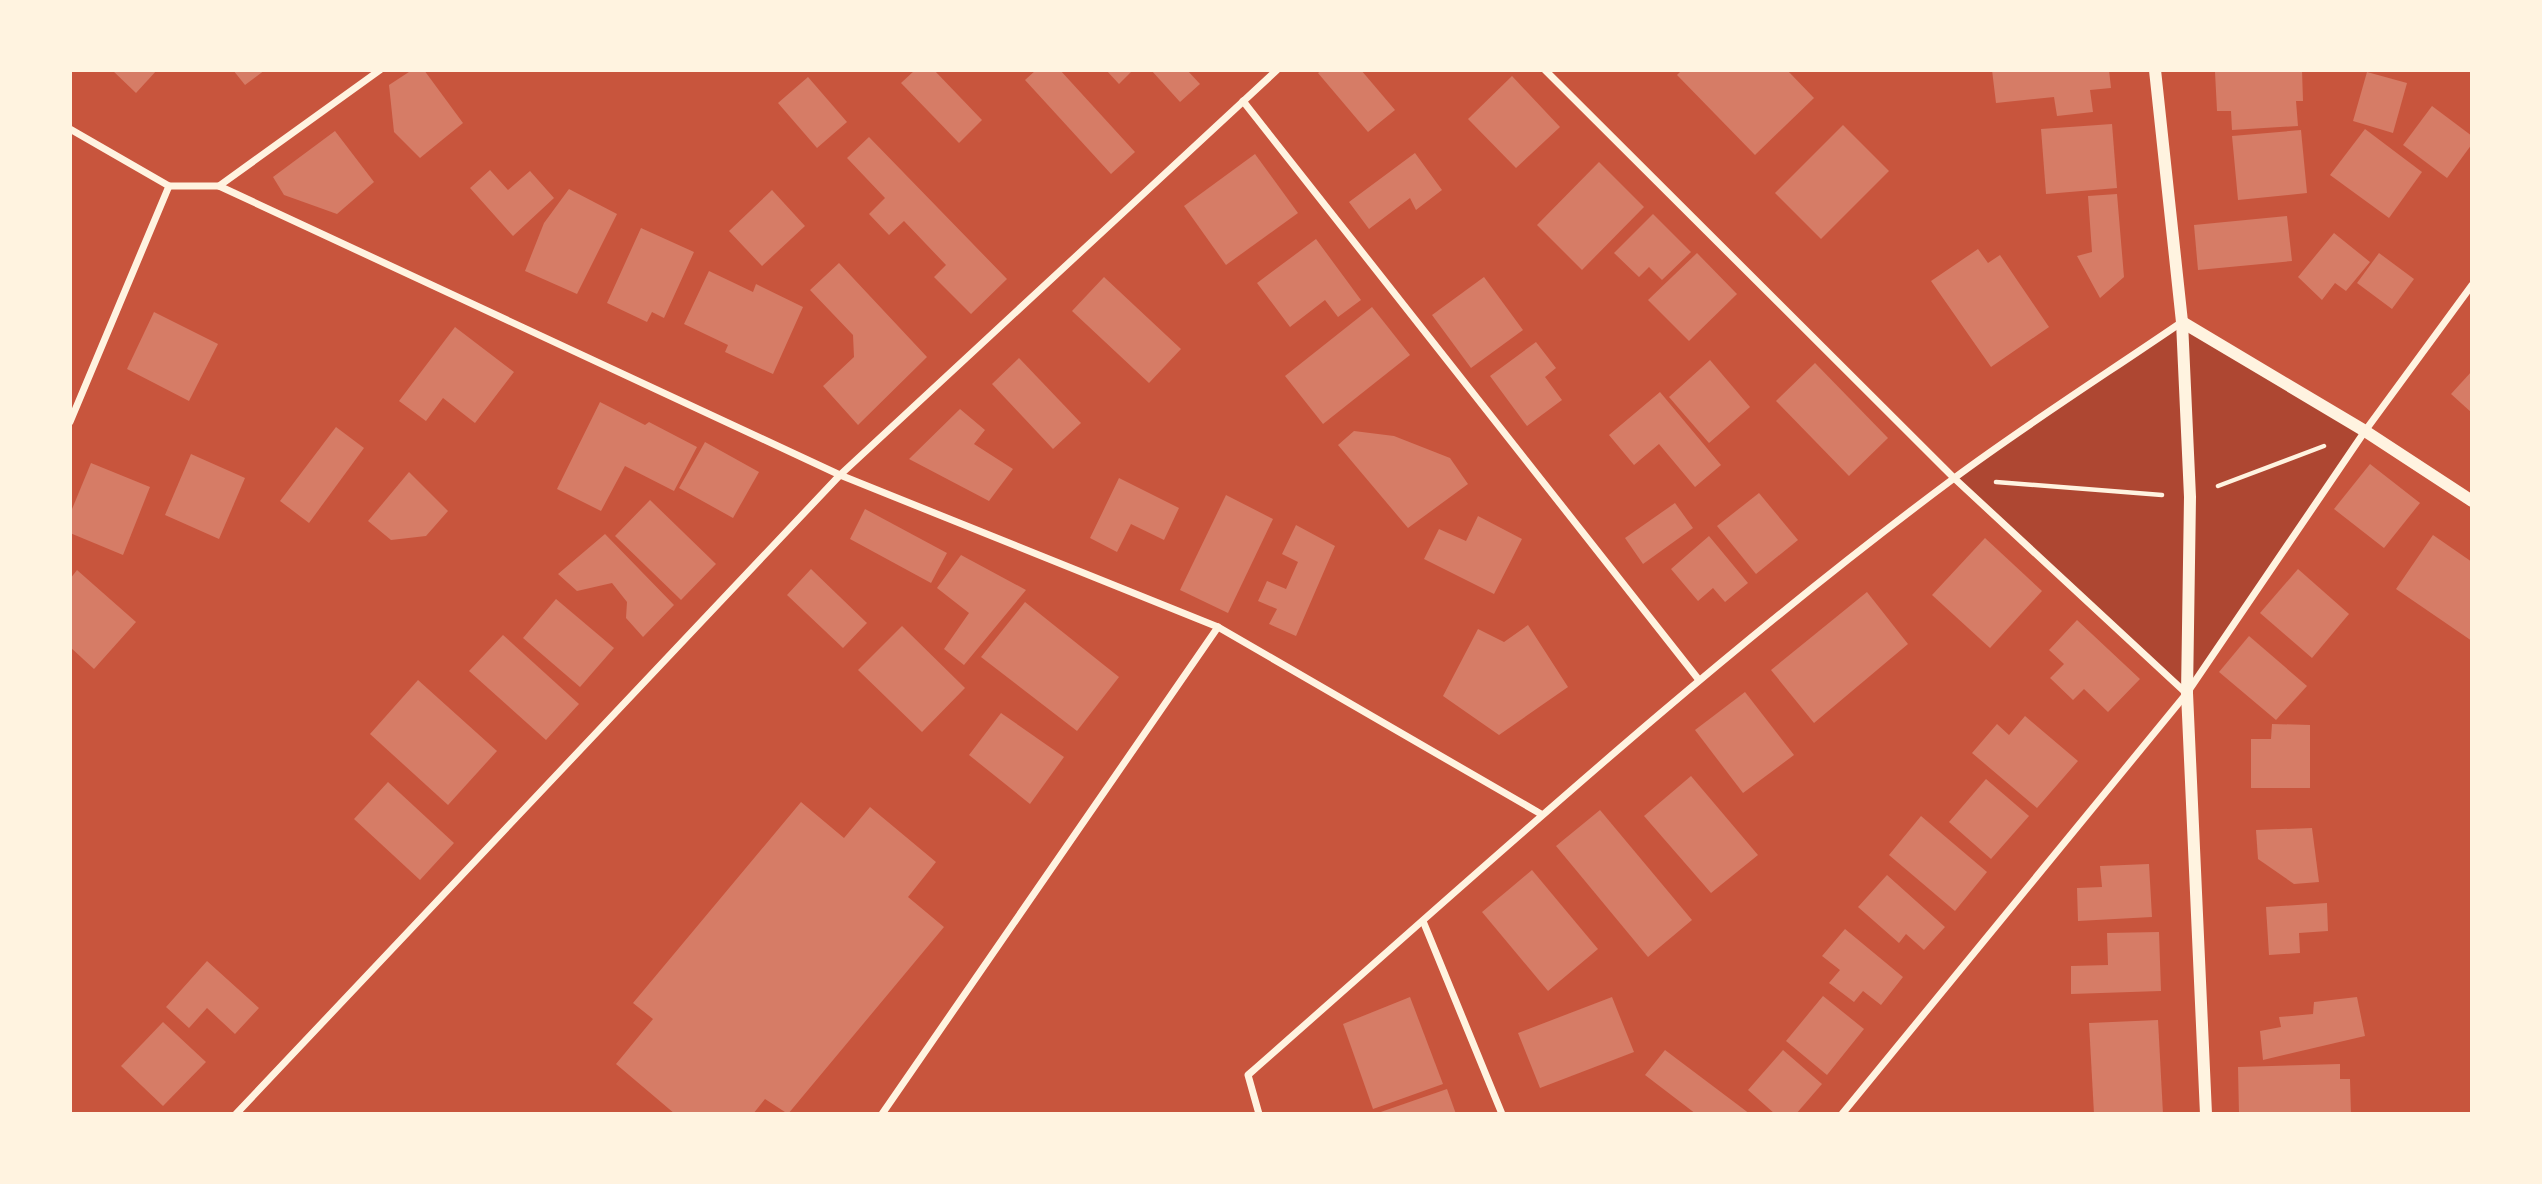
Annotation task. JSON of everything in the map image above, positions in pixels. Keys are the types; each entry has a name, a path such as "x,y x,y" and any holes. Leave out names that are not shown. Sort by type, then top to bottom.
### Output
{"street":[{"path":"219,186 380,70"},
{"path":"236,1114 840,475 1277,70"},
{"path":"1545,70 1954,478 2187,693"},
{"path":"2155,70 2182,322 2190,497 2187,693 2206,1114"},
{"path":"1243,102 1699,680"},
{"path":"70,129 169,186 219,186 840,475 1218,627 1541,814"},
{"path":"70,422 169,186"},
{"path":"1842,1114 2187,693 2365,431 2472,285"},
{"path":"1259,1114 1248,1075 1541,814 1699,680 1954,478 2182,322"},
{"path":"2182,322 2365,431 2472,501"},
{"path":"882,1114 1218,627"},
{"path":"1423,921 1502,1114"}],"shaded area":[{"path":"2182,322 2365,431 2187,693 1954,478"}],"building":[{"path":"112,70 157,70 136,93"},
{"path":"233,70 265,70 245,85"},
{"path":"412,70 424,70 463,123 420,158 394,132 389,85"},
{"path":"915,70 934,70 982,120 959,143 901,83"},
{"path":"1036,70 1060,70 1135,152 1111,174 1025,80"},
{"path":"1106,70 1133,70 1119,84"},
{"path":"1151,70 1187,70 1200,84 1180,102"},
{"path":"1322,70 1361,70 1395,110 1368,132 1318,73"},
{"path":"1682,70 1787,70 1814,98 1755,155 1677,75"},
{"path":"1992,70 2109,70 2111,88 2090,90 2093,112 2057,116 2054,97 1996,103"},
{"path":"2302,70 2303,101 2296,101 2298,126 2232,130 2231,111 2217,111 2215,72"},
{"path":"2367,72 2407,83 2393,133 2353,121"},
{"path":"1512,76 1560,127 1516,168 1468,119"},
{"path":"808,77 847,122 817,148 778,103"},
{"path":"2432,106 2472,136 2472,144 2447,178 2403,145"},
{"path":"2112,124 2117,188 2046,194 2041,129"},
{"path":"1843,125 1889,171 1821,239 1775,193"},
{"path":"2365,129 2422,172 2389,218 2330,175"},
{"path":"2301,130 2307,193 2238,200 2232,136"},
{"path":"335,131 374,182 337,214 284,195 273,177"},
{"path":"869,137 1007,279 971,314 934,277 946,265 904,221 889,235 869,214 885,198 847,158"},
{"path":"1415,153 1442,190 1416,210 1410,198 1369,229 1349,202"},
{"path":"1255,154 1298,213 1226,265 1184,206"},
{"path":"1599,162 1644,207 1582,270 1537,225"},
{"path":"490,170 508,190 530,171 554,198 513,236 470,188"},
{"path":"569,189 617,214 577,294 525,271 544,223"},
{"path":"772,190 805,226 762,266 729,231"},
{"path":"2117,194 2124,277 2100,298 2077,256 2092,252 2088,196"},
{"path":"1653,214 1691,252 1662,280 1649,267 1639,277 1614,253"},
{"path":"2287,216 2292,261 2198,270 2194,225"},
{"path":"641,228 694,252 664,318 652,312 647,322 607,303"},
{"path":"2334,233 2370,262 2346,291 2335,283 2322,300 2298,277"},
{"path":"1316,239 1361,300 1338,317 1325,300 1290,327 1257,283"},
{"path":"1978,249 1988,263 2000,255 2049,327 1991,367 1931,281"},
{"path":"1697,253 1737,294 1689,341 1648,300"},
{"path":"2379,253 2414,279 2392,309 2357,283"},
{"path":"839,263 927,357 858,425 823,386 854,357 853,335 810,290"},
{"path":"709,271 753,292 756,284 803,307 773,374 725,352 728,345 684,324"},
{"path":"1104,277 1181,349 1149,383 1072,311"},
{"path":"1484,277 1523,330 1471,368 1432,315"},
{"path":"1372,307 1410,355 1323,424 1285,376"},
{"path":"154,312 218,344 189,401 127,369"},
{"path":"455,327 514,372 475,423 443,398 426,421 399,401"},
{"path":"1536,342 1556,368 1545,377 1562,400 1527,426 1490,376"},
{"path":"1019,358 1081,423 1053,449 992,384"},
{"path":"1710,360 1750,407 1709,443 1669,397"},
{"path":"1815,363 1888,438 1849,476 1776,401"},
{"path":"2472,371 2472,413 2451,394"},
{"path":"1660,392 1721,465 1695,487 1659,444 1634,465 1609,435"},
{"path":"600,402 645,425 649,422 697,447 674,491 625,466 601,511 557,489"},
{"path":"960,409 985,430 974,444 1013,469 989,501 909,459"},
{"path":"336,427 364,448 309,523 280,501"},
{"path":"1354,431 1394,436 1450,458 1468,484 1408,528 1338,445"},
{"path":"705,442 759,472 733,518 679,488"},
{"path":"191,454 245,478 219,539 165,515"},
{"path":"91,463 150,487 123,555 70,533 70,514"},
{"path":"2370,464 2420,503 2384,548 2334,509"},
{"path":"409,472 448,511 426,536 391,540 368,521"},
{"path":"1119,478 1179,508 1164,540 1131,524 1117,552 1090,538"},
{"path":"1759,493 1798,540 1756,574 1717,526"},
{"path":"1226,495 1273,519 1228,613 1180,590"},
{"path":"650,500 716,564 681,600 615,536"},
{"path":"1675,503 1693,528 1643,564 1625,538"},
{"path":"865,509 947,553 931,583 850,539"},
{"path":"1478,516 1522,539 1494,594 1424,559 1439,529 1466,541"},
{"path":"1296,525 1335,546 1296,636 1269,624 1277,609 1258,601 1267,581 1286,589 1298,562 1282,554"},
{"path":"605,534 674,605 643,637 626,618 627,602 612,583 577,591 558,574"},
{"path":"2433,535 2472,562 2472,641 2396,589"},
{"path":"1709,536 1748,583 1725,602 1713,588 1698,601 1671,569"},
{"path":"1985,538 2042,591 1990,648 1932,595"},
{"path":"961,555 1026,590 964,665 944,649 969,613 937,588"},
{"path":"811,569 867,623 843,648 787,595"},
{"path":"2298,569 2349,614 2312,658 2260,613"},
{"path":"77,570 136,622 94,669 70,647 70,579"},
{"path":"1867,592 1908,644 1814,723 1771,670"},
{"path":"556,599 614,648 580,687 523,638"},
{"path":"1025,602 1119,677 1077,731 981,657"},
{"path":"2077,620 2140,679 2108,712 2084,689 2073,700 2050,678 2064,664 2049,650"},
{"path":"1528,625 1568,687 1499,735 1443,696 1478,629 1504,642"},
{"path":"902,626 965,688 922,732 858,670"},
{"path":"503,635 579,704 546,740 469,671"},
{"path":"2249,636 2307,686 2276,720 2219,672"},
{"path":"418,680 497,751 448,805 370,734"},
{"path":"1745,692 1794,755 1743,793 1695,730"},
{"path":"1001,713 1064,757 1030,804 969,755"},
{"path":"2025,716 2078,761 2037,808 1972,753 1997,724 2009,735"},
{"path":"2272,724 2310,725 2310,788 2251,788 2251,739 2271,739"},
{"path":"1691,776 1758,855 1711,893 1644,816"},
{"path":"1986,779 2029,816 1991,859 1949,822"},
{"path":"388,782 454,843 420,880 354,819"},
{"path":"801,802 844,838 870,807 936,862 908,897 944,927 788,1114 765,1099 753,1114 675,1114 616,1064 653,1019 633,1003"},
{"path":"1600,810 1692,920 1648,957 1556,846"},
{"path":"1921,816 1987,872 1955,911 1889,855"},
{"path":"2312,828 2319,882 2294,884 2258,859 2256,830"},
{"path":"2149,864 2152,917 2078,921 2077,888 2102,887 2100,866"},
{"path":"1532,870 1598,949 1548,991 1482,912"},
{"path":"1887,875 1945,927 1924,950 1906,934 1899,943 1858,907"},
{"path":"2327,903 2328,931 2299,933 2300,953 2269,955 2266,907"},
{"path":"1845,929 1903,977 1881,1005 1863,991 1854,1002 1829,983 1840,970 1822,956"},
{"path":"2159,932 2161,991 2071,994 2071,966 2108,965 2107,933"},
{"path":"207,961 259,1008 235,1034 207,1008 189,1028 166,1007"},
{"path":"1823,996 1864,1029 1827,1075 1786,1041"},
{"path":"1410,997 1443,1084 1373,1109 1343,1024"},
{"path":"1612,997 1634,1052 1540,1088 1518,1033"},
{"path":"2357,997 2365,1036 2263,1060 2260,1031 2281,1027 2279,1017 2313,1014 2314,1002"},
{"path":"2158,1020 2163,1114 2094,1114 2089,1023"},
{"path":"163,1022 206,1062 163,1106 121,1066"},
{"path":"1665,1050 1750,1114 1696,1114 1645,1075"},
{"path":"1783,1050 1822,1084 1796,1114 1775,1114 1748,1090"},
{"path":"2340,1064 2340,1079 2350,1079 2351,1114 2239,1114 2238,1067"},
{"path":"1447,1089 1456,1114 1375,1114"}]}
